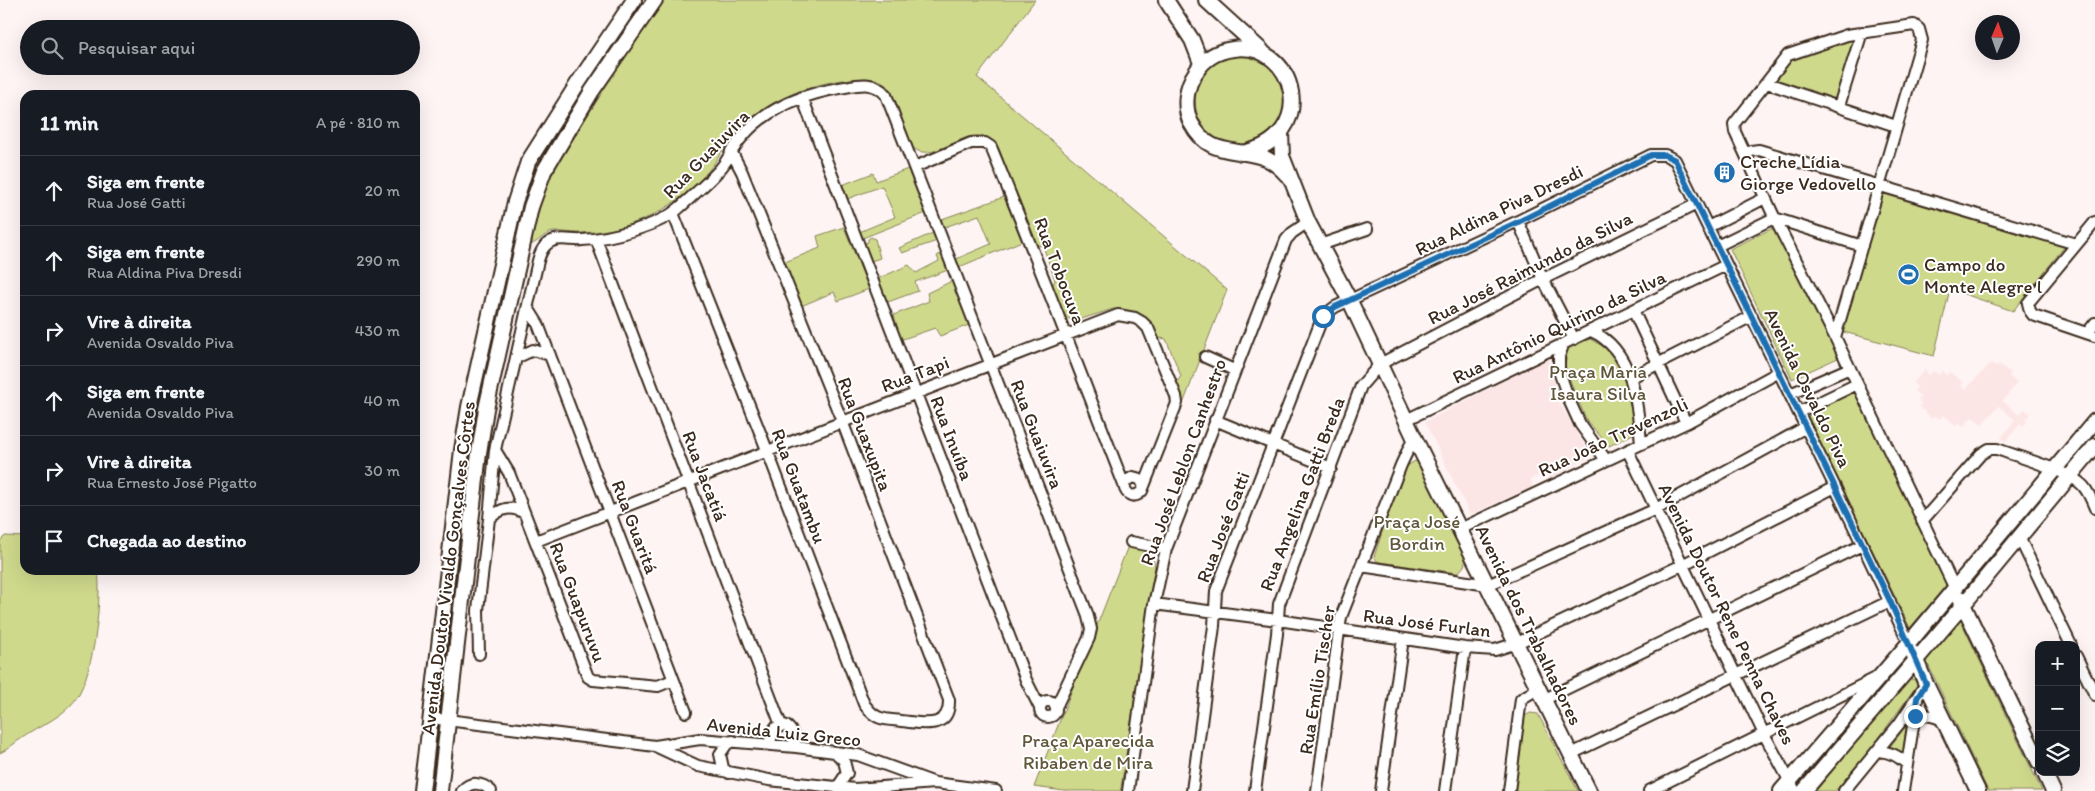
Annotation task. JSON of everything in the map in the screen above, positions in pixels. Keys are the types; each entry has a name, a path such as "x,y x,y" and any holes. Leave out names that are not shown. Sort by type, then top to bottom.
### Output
{"main road":[{"name":"Avenida Doutor Vivaldo Gonçalves Côrtes","path":"422,791 462,450 515,202 528,162 634,0"},
{"name":"Avenida Doutor Vivaldo Gonçalves Côrtes","path":"440,791 479,453 486,409 531,207 544,171 592,91 655,0"},
{"path":"1166,0 1192,40 1201,63"},
{"path":"1206,0 1278,64 1288,80 1292,97 1290,115 1281,134 1270,144 1256,150 1241,153 1220,150 1203,139 1191,122 1186,101 1190,81 1201,63 1220,51 1242,47 1264,53"},
{"name":"Avenida dos Trabalhadores","path":"1281,134 1282,156 1308,222 1350,301 1414,437 1590,791"},
{"name":"Avenida dos Trabalhadores","path":"1241,153 1273,161 1290,179"},
{"path":"1789,788 1877,677 1955,589 2095,421"},
{"path":"1804,791 1963,605 2095,446"},
{"path":"1955,589 2035,754"},
{"path":"1909,643 1926,684 1978,791"},
{"path":"2046,776 2052,791"}],"street":[{"path":"1835,337 1922,40 1919,29 1909,25 1847,35 1788,55 1734,124 1735,132 1774,218 1835,337 1955,589"},
{"path":"1839,106 1862,32"},
{"path":"1767,83 1896,126"},
{"name":"Rua Guaiuvira","path":"479,654 478,610 495,450 540,253 544,246 550,241 558,239 596,239 619,235 673,214 722,168 744,135 758,122 802,97 823,90 870,84 882,89 886,95 1090,622 1089,638 1056,707 1053,702 1048,700 1042,702 1039,706"},
{"name":"Rua Inuíba","path":"802,97 1026,680 1039,706"},
{"name":"Rua Tobocuva","path":"914,167 971,143 985,143 991,146 1124,485 1126,481 1133,477 1140,479 1144,486"},
{"path":"1746,154 1759,150 2076,244"},
{"name":"Rua Guaxupita","path":"731,152 742,172 842,421 949,700 949,709 945,717 940,722 930,724"},
{"name":"Rua Aldina Piva Dresdi","path":"1350,301 1518,222 1651,155 1665,155"},
{"name":"Avenida Osvaldo Piva","path":"1665,155 1675,160 1799,412 1909,643"},
{"path":"1708,227 1765,198"},
{"name":"Rua José Raimundo da Silva","path":"1380,364 1544,279 1697,204"},
{"name":"Rua Guatambu","path":"673,214 767,450 864,704 869,712 879,718 930,724"},
{"path":"1717,246 1774,218 1862,246"},
{"name":"Rua José Leblon Canhestro","path":"1128,791 1154,604 1166,549 1286,240 1292,233 1308,222"},
{"path":"1518,222 1574,339"},
{"path":"2095,222 2028,303 2033,315 2091,334 2095,323"},
{"path":"1320,245 1367,229"},
{"name":"Rua Jacatiá","path":"596,239 781,725 789,728 796,747"},
{"name":"Rua Antônio Quirino da Silva","path":"1406,420 1726,265"},
{"name":"Rua José Gatti","path":"1192,791 1216,591 1323,316 1335,307 1350,301"},
{"name":"Rua Guaritá","path":"528,308 538,324 611,511 686,712"},
{"path":"1633,310 1686,423"},
{"name":"Rua Tapi","path":"536,540 1118,315 1134,318 1148,328 1176,396 1176,403 1144,486"},
{"path":"1630,378 1752,316"},
{"path":"1591,330 1602,336 1614,349 1630,378 1638,404 1641,444"},
{"path":"1564,343 1559,356 1559,371 1569,400 1580,424 1606,460"},
{"path":"516,358 533,350 550,355"},
{"path":"1205,357 1234,370"},
{"name":"Rua Angelina Gatti Breda","path":"1255,791 1279,604 1362,386 1380,364"},
{"path":"1790,394 1850,368"},
{"name":"Rua João Trevenzoli","path":"1460,529 1686,423 1779,372"},
{"path":"1799,412 1857,384"},
{"path":"1215,420 1331,468"},
{"path":"1361,566 1488,585 1656,509 1806,427"},
{"name":"Rua Emílio Tischer","path":"1317,791 1341,617 1414,437"},
{"path":"1922,521 1981,454 1997,449 2054,470 2084,486 2095,508"},
{"name":"Rua Guapuruvu","path":"495,450 509,473 588,677 593,680 658,686 673,680"},
{"name":"Avenida Doutor Rene Penna Chaves","path":"1628,451 1682,565 1737,674 1789,788"},
{"name":"Rua José Furlan","path":"1154,604 1215,611 1465,648 1496,650 1517,643 1682,565 1835,487"},
{"path":"489,519 503,509 511,508 524,514"},
{"path":"2019,538 2069,641"},
{"path":"1131,542 1166,549"},
{"path":"1509,791 1521,699 1542,693 1710,619 1862,545"},
{"path":"1571,754 1890,601"},
{"path":"1382,791 1403,639"},
{"path":"1445,791 1465,648"},
{"path":"2080,664 2095,695"},
{"path":"1649,791 1877,677"},
{"path":"1844,791 1899,724 1926,684"},
{"path":"1904,791 1917,698"},
{"path":"1899,724 1920,715 1936,717 1945,722"},
{"name":"Avenida Luiz Greco","path":"431,718 655,746 700,739 769,744 858,755 936,784"},
{"path":"769,744 773,731 781,725"},
{"path":"730,773 723,768 720,754 727,744 734,741"},
{"name":"Avenida Luiz Greco","path":"655,746 698,766 805,788 855,789 936,784 996,791"},
{"path":"1878,751 1897,755 1908,764"},
{"path":"836,753 844,760 847,773 837,788"},
{"path":"769,780 775,791"},
{"path":"470,786 486,786 491,791"}],"shaded area":[{"path":"1549,357 1558,400 1583,443 1593,455 1550,478 1543,474 1531,479 1532,487 1470,515 1425,422"},
{"path":"1991,363 1996,367 1999,364 2011,373 2009,376 2017,383 2003,401 2019,415 2025,409 2030,414 2025,420 2027,422 2023,426 2020,424 2006,441 2001,438 2015,420 1999,406 1982,424 1972,417 1963,427 1959,423 1956,426 1944,415 1940,419 1935,415 1932,419 1920,407 1921,403 1918,400 1921,397 1914,391 1917,387 1913,383 1925,370 1929,375 1933,371 1939,375 1942,371 1946,375 1950,372 1963,382 1961,386 1965,390"}],"green space":[{"path":"664,0 1035,0 977,77 1227,290 1183,404 1177,382 1181,376 1166,339 1159,338 1151,322 1146,318 1123,309 1113,309 1075,321 1062,312 1052,286 1055,280 1043,246 1036,245 999,149 989,139 979,136 967,138 932,152 921,152 911,146 899,109 890,89 878,80 867,78 851,79 816,85 769,106 742,127 728,143 708,172 690,190 662,210 643,220 601,231 579,233 553,232 546,234 530,245 541,202 554,169 615,72"},
{"path":"1857,37 1837,102 1773,81 1790,59"},
{"path":"1240,55 1257,58 1272,68 1282,83 1285,100 1282,117 1272,132 1257,142 1240,145 1223,142 1208,132 1198,117 1195,100 1198,83 1208,68 1223,58"},
{"path":"908,169 926,213 860,239 857,233 895,217 882,186 847,199 842,185 873,173 876,181"},
{"path":"1882,191 2065,246 2013,311 1950,289 1934,356 1840,331"},
{"path":"1004,197 1022,241 959,267 956,259 991,244 979,215 942,228 939,220"},
{"path":"844,227 869,289 838,301 834,292 801,306 785,262 820,248 817,236"},
{"path":"1773,228 1840,357 1792,379 1730,249"},
{"path":"933,233 937,241 902,253 899,248"},
{"path":"871,237 875,239 880,258 871,261 863,244 868,242 868,239"},
{"path":"942,253 948,270 915,282 918,291 885,303 877,279 909,265 916,273 939,261 937,256"},
{"path":"952,281 969,325 940,336 935,328 900,340 894,315 929,301 927,293"},
{"name":"Praça Maria Isaura Silva","path":"1590,339 1613,352 1632,398 1635,433 1609,446 1587,421 1565,366 1568,347"},
{"path":"1855,391 1948,583 1910,628 1808,416"},
{"name":"Praça José Bordin","path":"1415,461 1420,463 1466,558 1464,566 1458,573 1378,562 1374,557 1407,466"},
{"path":"5,536 20,537 20,575 98,575 99,601 90,661 85,680 78,695 70,706 59,715 0,753 0,541"},
{"name":"Praça Aparecida Ribaben de Mira","path":"1128,546 1148,554 1155,565 1120,791 1064,791 1034,787"},
{"path":"1959,617 2042,791 1988,791 1926,660"},
{"path":"1914,679 1917,685 1871,749 1835,791 1816,791 1904,682"},
{"path":"1530,713 1538,714 1578,791 1512,791 1522,718"},
{"path":"1906,726 1903,753 1889,748"}],"place":[{"name":"Creche Lídia Giorge Vedovello","path":"1724,172"},
{"name":"Campo do Monte Alegre l","path":"1908,275"}],"route":[{"path":"1323,316 1335,307 1518,222 1651,155 1665,155 1675,160 1909,643 1926,684 1917,698 1915,716"}]}
